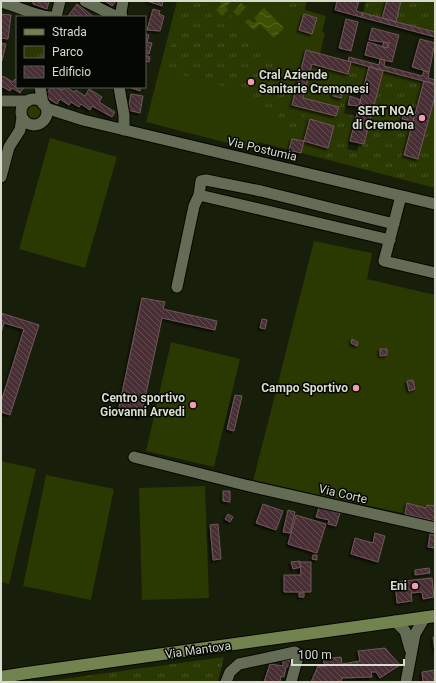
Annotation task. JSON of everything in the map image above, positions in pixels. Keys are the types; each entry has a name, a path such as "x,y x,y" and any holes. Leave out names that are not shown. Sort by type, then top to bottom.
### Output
{"main road":[{"name":"Via Mantova","path":"1,677 430,616"}],"street":[{"path":"56,16 60,1"},
{"path":"85,1 115,16"},
{"path":"122,16 123,1"},
{"path":"1,2 17,6 36,15 43,16"},
{"path":"1,177 9,147 20,130 23,106 29,101 38,88"},
{"path":"4,102 22,115 26,122 38,123 46,115 39,88"},
{"path":"119,88 124,115 124,130"},
{"name":"Via Postumia","path":"4,102 37,100 44,106 83,120 435,204"},
{"name":"Via Postumia","path":"20,130 38,123 59,119 83,120"},
{"path":"177,287 194,206 199,196 201,182 206,180 261,191 394,224"},
{"path":"199,196 390,240"},
{"path":"401,196 384,262 435,273"},
{"name":"Via Corte","path":"134,458 435,528"},
{"name":"Via Mantova","path":"406,682 416,630 430,616"},
{"name":"Via Mantova","path":"395,621 405,631 410,656"},
{"path":"226,682 230,672 239,664 295,652 298,654 298,657 291,682"}],"green space":[{"name":"Cral Aziende Sanitarie Cremonesi","path":"177,1 307,1 305,10 326,16 322,32 325,33 320,54 351,62 325,159 258,142 255,150 146,122"},
{"path":"183,1 213,1 210,13 221,24 230,15 248,31 240,40 270,50 293,74 284,109 305,115 301,132 276,126 279,111 248,103 250,93 164,70"},
{"path":"269,1 299,1 293,23"},
{"path":"366,1 387,1 382,18 363,13"},
{"path":"401,1 430,1 435,3 435,32 396,22"},
{"path":"351,62 369,67 362,94 350,91 344,113 355,116 347,149 357,151 359,143 364,144 383,71 424,81 416,109 404,106 399,124 412,127 404,155 418,159 435,96 435,188 325,159"},
{"path":"34,103 40,106 43,112 40,118 34,121 28,118 25,112 28,106"},
{"path":"50,138 117,157 85,268 19,249"},
{"name":"Campo Sportivo","path":"314,241 372,253 367,279 435,295 435,520 253,481"},
{"name":"Centro sportivo Giovanni Arvedi","path":"171,342 240,359 214,467 146,451"},
{"path":"1,461 36,469 9,584 1,582"},
{"path":"46,475 114,489 91,600 23,586"},
{"path":"205,486 209,598 142,600 139,488"},
{"path":"224,657 218,682 41,682"}],"water":[{"path":"219,1 231,1 226,7 228,10 222,16 216,10 222,4"},
{"path":"241,3 246,7 238,16 233,12"},
{"path":"264,8 284,28 274,38 260,24 254,30 245,22 248,19 255,23 257,21 254,18"}],"building":[{"path":"33,1 49,1 47,9 33,4"},
{"path":"105,1 116,1 112,6"},
{"path":"147,1 163,1 162,6"},
{"path":"337,1 359,1 356,11 363,13 361,17 335,10"},
{"path":"387,1 401,1 396,22 382,18"},
{"path":"77,4 93,16 68,16"},
{"path":"153,9 160,11 159,14 164,16 160,31 147,30"},
{"path":"363,13 435,32 435,37 361,17"},
{"path":"1,14 11,15 8,39 1,38"},
{"path":"304,14 317,18 312,34 299,30"},
{"path":"346,19 358,22 351,51 339,48"},
{"path":"372,28 399,35 392,62 365,55 368,42 387,48 389,43 369,40"},
{"path":"146,34 149,35 147,42 152,43 149,54 146,53"},
{"path":"420,39 435,43 429,72 412,67"},
{"path":"384,42 389,43 387,48 382,47"},
{"path":"1,43 6,44 2,61 1,60"},
{"path":"306,50 351,62 348,74 312,64 303,98 339,107 336,116 292,105"},
{"path":"146,55 150,57 149,62 146,61"},
{"path":"349,57 379,65 380,59 385,60 384,66 422,76 424,71 429,72 428,78 435,80 435,84 348,61"},
{"path":"369,67 383,71 364,144 350,141"},
{"path":"3,76 13,82 15,79 16,88 23,88 20,93 12,88 10,91 1,86 1,79"},
{"name":"SERT NOA di Cremona","path":"424,81 435,84 435,96 418,159 404,155"},
{"path":"335,87 344,90 341,98 333,96"},
{"path":"50,88 59,88 62,90 68,88 74,92 76,90 85,96 89,89 102,97 99,102 115,112 112,117 92,106 90,110 81,104 79,107 71,102 69,105 60,99 57,104 45,96"},
{"path":"132,88 141,88 140,91"},
{"path":"131,94 143,96 140,113 128,110"},
{"path":"350,96 361,100 359,106 348,105"},
{"path":"404,110 415,115 413,121 402,119"},
{"path":"310,119 334,126 328,148 304,141"},
{"path":"292,139 304,141 301,153 289,150"},
{"path":"142,298 165,302 163,309 217,321 215,330 162,318 141,417 118,412"},
{"path":"1,313 39,325 10,415 1,412 1,402 24,329 4,323 1,333"},
{"path":"262,319 267,320 265,329 260,328"},
{"path":"352,339 358,342 357,346 351,343"},
{"path":"380,349 387,349 387,355 380,356"},
{"path":"413,380 415,389 409,391 407,381"},
{"path":"235,395 242,396 234,431 227,429"},
{"path":"223,491 230,491 230,502 223,501"},
{"path":"407,503 426,508 427,505 435,506 435,521 405,514"},
{"path":"263,504 283,511 276,530 256,523"},
{"path":"319,507 340,513 336,526 328,524 329,520 316,517"},
{"path":"288,510 295,512 290,533 283,532"},
{"path":"228,514 233,517 230,522 225,519"},
{"path":"296,515 326,524 317,553 288,544"},
{"path":"218,524 221,559 213,560 210,525"},
{"path":"375,533 385,536 378,562 351,554 355,538 373,543"},
{"path":"430,534 435,535 435,548 428,547"},
{"path":"313,555 317,555 317,560 312,559"},
{"path":"300,561 301,567 293,569 291,562"},
{"path":"300,562 311,562 311,592 284,592 284,575 301,575"},
{"path":"429,568 430,573 415,575 415,570"},
{"path":"432,578 434,597 423,599 422,592 411,593 412,601 397,603 395,582"},
{"path":"299,593 304,593 304,597 299,597"},
{"path":"433,637 435,637 435,652"},
{"path":"385,648 400,665 380,678 376,672 371,672 372,677 342,678 341,682 311,682 318,666 325,667 323,659 341,657 342,664 360,661 358,651"},
{"path":"293,659 292,666 286,667 284,677 281,676 280,682 264,682 270,664 283,666 283,661"},
{"path":"435,670 435,682 423,682 422,672"}],"railway":[{"path":"1,670 20,682"}],"place":[{"name":"Cral Aziende Sanitarie Cremonesi","path":"251,82"},
{"name":"SERT NOA di Cremona","path":"422,118"},
{"name":"Campo Sportivo","path":"356,388"},
{"name":"Centro sportivo Giovanni Arvedi","path":"193,405"},
{"name":"Eni","path":"415,586"}]}
